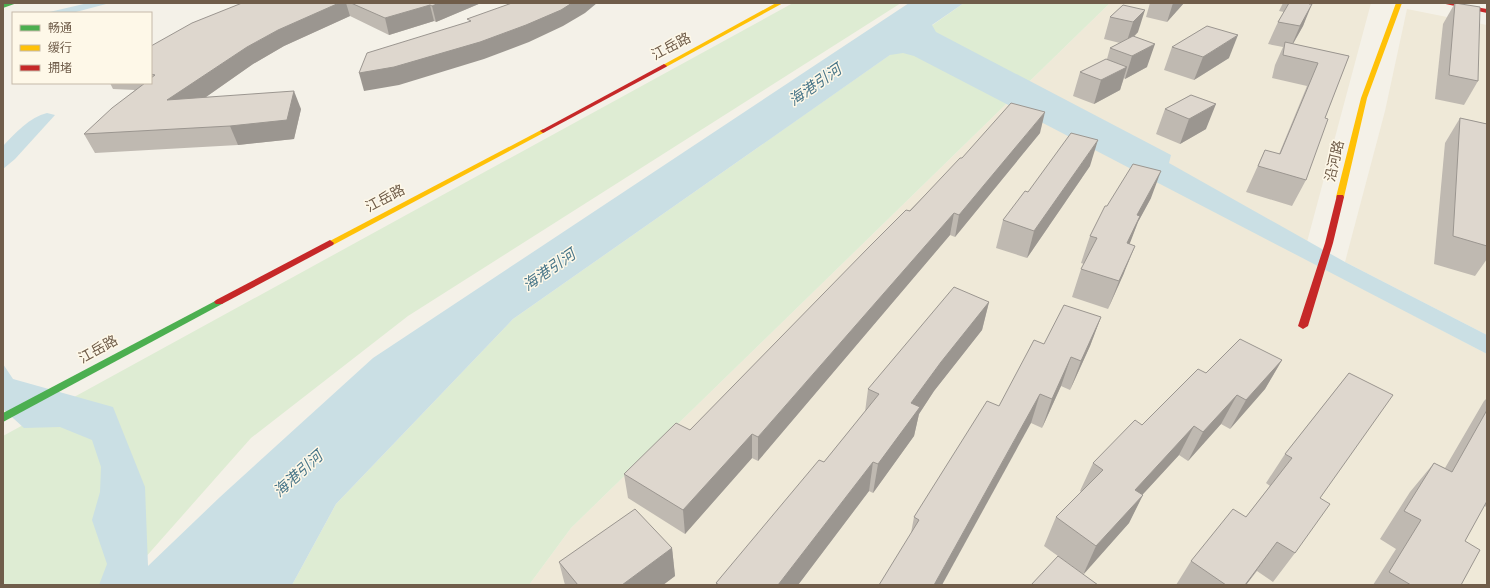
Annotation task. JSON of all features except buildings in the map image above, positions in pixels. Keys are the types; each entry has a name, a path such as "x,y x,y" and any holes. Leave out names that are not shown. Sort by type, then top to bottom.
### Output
{"street":[{"path":"3,6 14,3"},
{"name":"江岳路","path":"3,418 780,3"},
{"name":"沿河路","path":"1303,326 1329,242 1364,98 1399,3"},
{"path":"1444,3 1487,11"}],"shaded area":[{"path":"1110,3 1371,3 1303,257 1487,354 1487,585 529,585 571,528"},
{"path":"1407,9 1487,25 1487,335 1345,262 1385,111"}],"green space":[{"path":"793,3 901,3 408,316 251,438 121,585 3,585 3,436"},
{"path":"964,3 1110,3 571,528 529,585 292,585 336,504 513,319"}],"water":[{"path":"88,3 110,3 76,12 49,12"},
{"name":"海港引河","path":"909,3 964,3 932,25 936,32 1171,155 1169,163 1345,262 1487,335 1487,354 914,56 903,53 890,55 513,319 336,504 292,585 99,585 107,564 92,520 100,492 101,467 92,440 60,427 24,428 3,409 3,364 13,379 113,407 145,487 148,566 220,497 373,358"},
{"path":"47,113 55,115 15,159 3,169 3,146 29,122"}],"traffic: fast":[{"path":"3,6 14,3"},
{"path":"3,418 219,302"}],"traffic: slow":[{"path":"664,66 780,3"},
{"path":"1340,197 1364,98 1399,3"},
{"path":"330,243 543,131"}],"traffic: jam":[{"path":"1444,3 1487,11"},
{"path":"543,131 664,66"},
{"path":"1303,326 1329,243 1340,197"},
{"path":"219,302 330,243"}]}
